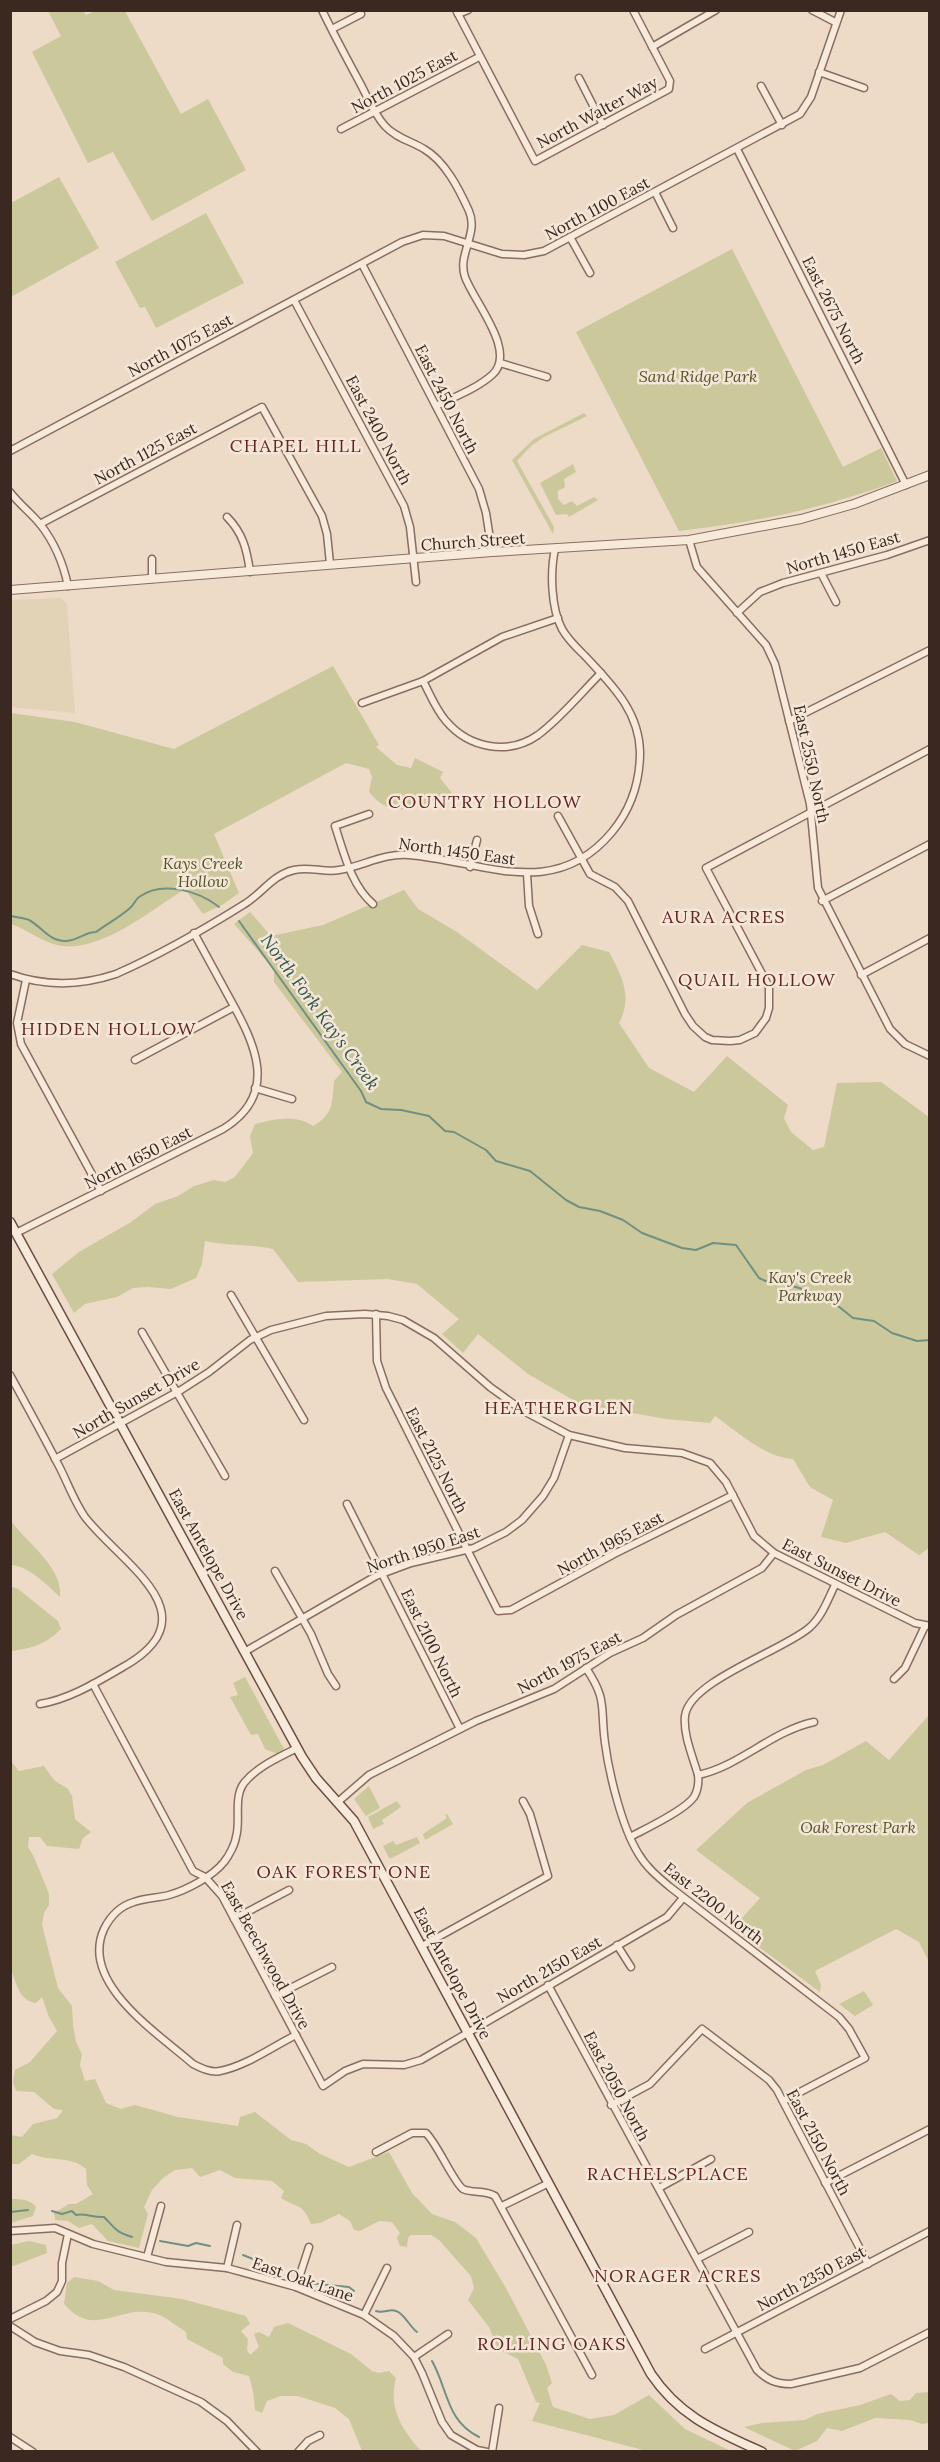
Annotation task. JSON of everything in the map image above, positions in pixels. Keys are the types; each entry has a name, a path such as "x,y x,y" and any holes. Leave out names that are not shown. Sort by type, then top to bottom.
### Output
{"main road":[{"name":"East Antelope Drive","path":"10,1222 297,1748 316,1778 354,1821 657,2384 693,2419 762,2451"}],"street":[{"path":"322,10 375,112 390,131 433,155 449,175 471,219 472,226 462,264 465,278 497,339 501,351 500,363 494,374 436,406"},
{"path":"468,10 457,12 479,57"},
{"path":"633,10 652,47 716,10"},
{"path":"812,10 835,22"},
{"name":"North 1100 East","path":"362,264 402,242 423,235 444,236 502,254 525,255 544,251 737,149 800,114 811,97 841,10"},
{"path":"332,29 361,14"},
{"name":"North Walter Way","path":"479,57 535,161 665,93 671,85 652,47"},
{"name":"North 1025 East","path":"341,129 479,57"},
{"path":"819,72 864,88"},
{"path":"579,78 603,125"},
{"path":"761,86 782,125"},
{"name":"East 2675 North","path":"737,149 906,485"},
{"path":"655,192 673,228"},
{"path":"570,237 590,273"},
{"name":"North 1075 East","path":"10,451 362,264"},
{"name":"East 2450 North","path":"362,264 479,489 486,513 492,552"},
{"name":"East 2400 North","path":"294,300 404,506 410,527 416,582"},
{"path":"500,363 547,377"},
{"name":"North 1125 East","path":"40,524 262,407 322,516 327,534 330,564"},
{"name":"Church Street","path":"10,590 492,552 689,540 801,519 854,504 930,476"},
{"path":"10,492 40,524 56,546 63,563 68,586"},
{"path":"227,517 237,527 247,548 250,572"},
{"name":"East 2550 North","path":"689,540 697,567 772,655 811,812 815,876 822,901 896,1037 930,1056"},
{"name":"North 1450 East","path":"737,613 760,592 783,583 887,555 930,540"},
{"path":"362,703 423,681 502,637 558,618 552,561 555,549"},
{"path":"152,559 152,579"},
{"path":"822,574 836,603"},
{"name":"North 1450 East","path":"10,974 26,980 56,984 97,980 131,968 244,904 266,885 285,873 307,868 329,871 381,856 411,855 470,867 527,874 549,871 581,859 603,843 624,818 637,780 640,752 633,720 625,702 569,639 558,618"},
{"path":"789,721 930,650"},
{"path":"423,681 437,708 455,731 466,739 492,748 519,744 536,736 601,673"},
{"path":"558,816 590,874 615,887 628,901 693,1026 712,1040 730,1041 748,1037 762,1026 769,1008 769,987 706,868 930,749"},
{"path":"369,814 334,826 360,892 373,904"},
{"path":"470,867 477,840"},
{"path":"822,901 930,844"},
{"path":"527,874 529,906 538,934"},
{"path":"194,933 249,1034 258,1069 255,1088 292,1099"},
{"path":"861,975 930,938"},
{"path":"26,980 17,1023 21,1044 101,1191"},
{"path":"135,1060 234,1007"},
{"name":"North 1650 East","path":"16,1233 232,1123 250,1102 255,1088"},
{"path":"231,1295 304,1420"},
{"name":"East Sunset Drive","path":"290,1323 326,1316 376,1314 403,1320 435,1338 490,1388 522,1410 569,1435 625,1448 697,1457 710,1463 719,1472 733,1495 754,1536 774,1554 915,1623 927,1626"},
{"name":"East 2125 North","path":"376,1314 375,1335 381,1374 498,1611"},
{"name":"North Sunset Drive","path":"55,1459 176,1393 256,1337 290,1323"},
{"path":"142,1332 225,1476"},
{"path":"10,1375 84,1515 130,1561 159,1604 163,1623 154,1644 137,1659 93,1684 55,1701 40,1704"},
{"name":"North 1950 East","path":"246,1651 359,1584 382,1573 411,1563 467,1550 506,1532 532,1509 554,1478 569,1435"},
{"name":"North 1965 East","path":"498,1611 511,1610 614,1554 733,1495"},
{"name":"East 2100 North","path":"347,1504 460,1730"},
{"name":"North 1975 East","path":"339,1802 363,1779 460,1730 554,1689 610,1653 643,1638 676,1615 762,1568 774,1554"},
{"path":"275,1571 303,1619 328,1674 336,1686"},
{"path":"630,1837 686,1805 698,1788 698,1775 685,1726 685,1715 693,1698 708,1686 809,1628 822,1612 835,1585"},
{"path":"894,1679 905,1668 927,1626"},
{"name":"East 2200 North","path":"586,1668 601,1694 608,1760 630,1837 650,1869 683,1898 845,2022 865,2058 783,2101"},
{"name":"East Beechwood Drive","path":"93,1684 193,1871 205,1877 222,1896 323,2086"},
{"path":"698,1775 725,1765 797,1725 814,1722"},
{"path":"296,2035 236,2066 218,2072 193,2064 121,2001 102,1969 99,1950 102,1935 109,1920 119,1910 131,1903 171,1894 205,1877 224,1862 237,1837 237,1814 242,1785 261,1767 297,1748"},
{"path":"422,1946 548,1876 530,1814 523,1801"},
{"path":"234,1919 289,1890"},
{"name":"North 2150 East","path":"323,2086 363,2064 404,2065 421,2060 667,1917 683,1898"},
{"path":"617,1945 631,1967"},
{"path":"275,1996 332,1967"},
{"name":"East 2050 North","path":"548,1985 757,2370 773,2382 791,2384 860,2368 930,2332"},
{"name":"East 2150 North","path":"612,2104 650,2084 702,2029 769,2080 783,2101 867,2264"},
{"path":"825,2183 930,2129"},
{"path":"376,2152 412,2133 426,2133 434,2142 460,2187 470,2191 486,2191 495,2196 592,2375"},
{"path":"659,2188 711,2159"},
{"path":"502,2206 549,2183"},
{"path":"147,2257 161,2206"},
{"path":"227,2268 237,2224"},
{"name":"East Oak Lane","path":"10,2231 55,2228 93,2244 166,2262 227,2268 296,2287 364,2315 394,2336 414,2357 442,2422 451,2435 477,2450 487,2451"},
{"name":"North 2350 East","path":"705,2349 930,2231"},
{"path":"697,2259 749,2232"},
{"path":"10,2319 46,2301 57,2292 62,2281 62,2263 68,2234"},
{"path":"296,2287 309,2247"},
{"path":"364,2315 387,2268"},
{"path":"541,2279 551,2281"},
{"path":"10,2326 35,2342 60,2351 89,2355 124,2367 201,2402 227,2421 257,2451"},
{"path":"414,2357 448,2334"},
{"path":"492,2451 499,2408"},
{"path":"298,2451 308,2441 320,2435"},
{"path":"10,2438 30,2451"}],"shaded area":[{"path":"60,598 67,604 75,713 11,707 11,600"}],"green space":[{"path":"48,11 83,11 86,15 95,11 125,11 181,114 208,99 246,170 152,221 113,152 88,163 32,52 61,36"},
{"path":"59,177 99,248 11,297 11,203"},
{"path":"206,213 244,283 156,328 145,307 140,308 115,262"},
{"name":"Sand Ridge Park","path":"732,249 843,467 881,448 897,481 870,491 790,513 679,531 576,332"},
{"path":"584,413 587,416 532,445 517,461 554,527 553,534 512,460 534,439"},
{"path":"573,464 576,472 564,479 565,487 558,491 558,499 564,505 572,501 577,506 594,497 598,500 569,517 567,514 556,515 540,483"},
{"name":"Kays Creek Hollow","path":"333,666 379,745 376,747 397,765 411,768 415,758 443,772 440,778 452,793 409,809 389,807 379,802 369,792 372,777 369,769 346,763 214,834 239,893 222,905 203,914 185,889 124,929 90,943 73,946 51,943 11,924 11,713 75,722 174,749"},
{"name":"Kay's Creek Parkway","path":"404,890 418,909 457,932 537,990 582,945 609,952 624,987 625,1004 619,1023 649,1068 694,1092 727,1056 788,1105 784,1118 791,1132 813,1150 824,1147 837,1083 881,1082 929,1117 929,1548 919,1555 885,1532 846,1543 821,1537 833,1500 810,1487 793,1459 762,1449 715,1416 710,1423 666,1419 580,1404 528,1374 478,1334 463,1353 442,1334 459,1319 417,1284 388,1279 298,1282 273,1249 205,1241 202,1264 196,1278 171,1289 133,1288 117,1297 85,1304 74,1313 52,1274 79,1252 131,1222 155,1204 178,1196 194,1186 214,1180 225,1182 235,1177 253,1153 250,1136 255,1124 278,1119 292,1119 313,1126 325,1117 331,1107 334,1081 342,1072 274,982 274,969 234,924 250,912 271,936 323,925"},
{"path":"11,1521 50,1566 56,1576 60,1597 31,1572 11,1565"},
{"path":"10,1586 18,1589 58,1621 61,1629 38,1645 11,1651"},
{"path":"245,1677 284,1749 280,1755 265,1749 258,1734 251,1735 230,1697 238,1695 233,1683"},
{"name":"Oak Forest Park","path":"929,1715 929,1962 919,1942 896,1929 815,1971 821,1985 820,1992 733,1928 760,1898 696,1850 747,1803 806,1770 823,1765 866,1741 889,1760"},
{"path":"10,1760 19,1771 44,1766 54,1780 68,1789 72,1796 75,1819 91,1832 83,1838 79,1849 47,1846 40,1837 29,1837 28,1847 49,1894 49,1905 44,1913 42,1925 58,1988 72,2006 76,2042 82,2054 80,2065 85,2081 95,2079 106,2103 121,2109 135,2105 178,2117 238,2126 240,2117 255,2112 291,2140 306,2144 320,2154 349,2167 389,2152 412,2193 432,2214 455,2222 476,2238 506,2288 546,2365 552,2383 547,2388 553,2407 590,2419 614,2415 649,2395 685,2429 731,2451 647,2451 532,2421 540,2403 536,2402 518,2359 498,2349 489,2327 468,2300 474,2288 471,2276 439,2240 431,2235 411,2235 408,2238 407,2247 400,2246 397,2238 400,2233 392,2222 379,2221 360,2231 354,2230 350,2221 339,2214 320,2223 311,2224 302,2209 281,2198 284,2191 272,2181 235,2178 220,2170 200,2177 192,2168 175,2170 163,2178 152,2190 144,2207 148,2214 139,2248 108,2241 92,2224 79,2228 68,2221 55,2220 54,2213 93,2194 87,2185 86,2169 73,2162 32,2154 19,2164 11,2164 11,2135 22,2137 33,2124 57,2118 63,2110 54,2109 34,2092 16,2091 13,2082 15,2070 30,2062 57,2031 42,1997 36,2003 26,1999 19,1991 11,1970"},
{"path":"369,1786 380,1808 366,1816 354,1799"},
{"path":"397,1801 401,1807 382,1820 384,1824 373,1829 368,1817"},
{"path":"447,1814 453,1824 425,1840 423,1834 447,1818 445,1815"},
{"path":"417,1837 420,1843 392,1858 389,1858 383,1846 393,1841 396,1845"},
{"path":"864,1991 873,2005 855,2016 839,2004"},
{"path":"11,2199 31,2202 36,2207 33,2216 11,2223"},
{"path":"29,2241 46,2245 47,2253 11,2267 11,2245"},
{"path":"74,2277 98,2281 114,2290 182,2299 246,2316 250,2324 241,2331 248,2339 247,2350 250,2355 259,2347 254,2334 259,2332 269,2337 274,2327 288,2323 351,2354 372,2371 379,2373 389,2371 396,2378 394,2399 398,2418 421,2451 362,2451 349,2419 335,2408 298,2396 281,2396 267,2401 262,2413 255,2410 249,2376 233,2372 223,2364 223,2358 187,2339 186,2332 161,2316 140,2312 96,2320 75,2314 64,2304 67,2283"},
{"path":"929,2392 929,2423 875,2418 842,2431 827,2428 817,2441 795,2451 744,2427 762,2423 805,2420 817,2414 860,2405 891,2394 900,2401 910,2400 916,2393"}],"waterway":[{"name":"North Fork Kay's Creek","path":"10,916 29,920 54,939 65,941 96,932 131,907 139,897 158,889 169,888 191,892 219,907"},
{"name":"North Fork Kay's Creek","path":"239,921 361,1091 366,1102 381,1109 401,1110 429,1116 445,1131 454,1132 486,1150 496,1161 530,1171 566,1200 579,1207 600,1211 623,1220 642,1233 682,1248 696,1250 713,1243 736,1245 759,1278 770,1283 780,1282 802,1289 838,1306 853,1318 874,1321 892,1333 917,1341 930,1340"},
{"path":"10,2212 28,2210"},
{"path":"52,2211 62,2214 72,2211 76,2215 104,2217 113,2227 132,2237"},
{"path":"160,2241 188,2246 196,2243 210,2246"},
{"path":"243,2255 283,2271"},
{"path":"308,2283 349,2287 354,2291"},
{"path":"376,2311 399,2312 417,2332"},
{"path":"432,2361 454,2413 468,2430 479,2437"}],"district":[{"name":"CHAPEL HILL","path":"296,446"},
{"name":"COUNTRY HOLLOW","path":"485,802"},
{"name":"AURA ACRES","path":"724,917"},
{"name":"QUAIL HOLLOW","path":"757,980"},
{"name":"HIDDEN HOLLOW","path":"109,1029"},
{"name":"HEATHERGLEN","path":"559,1408"},
{"name":"OAK FOREST ONE","path":"344,1872"},
{"name":"RACHELS PLACE","path":"668,2174"},
{"name":"NORAGER ACRES","path":"678,2276"},
{"name":"ROLLING OAKS","path":"552,2344"}]}
